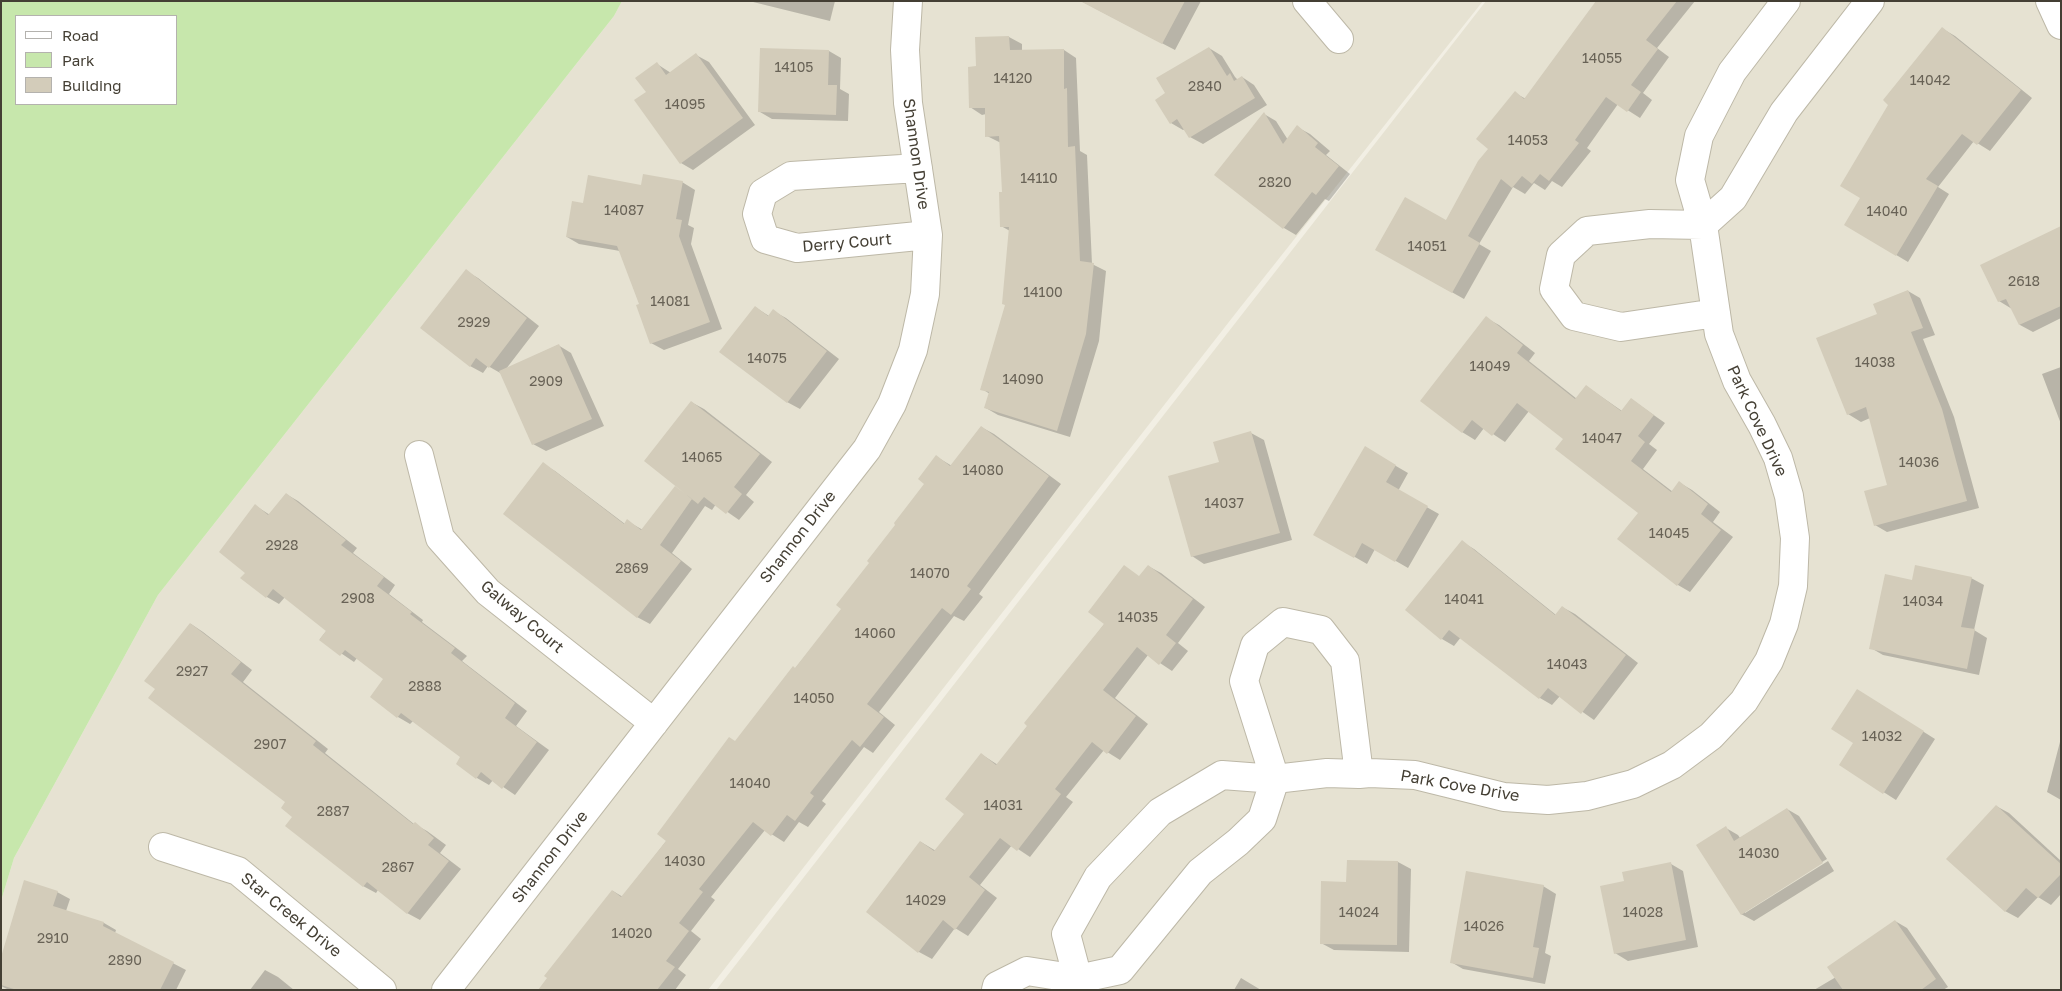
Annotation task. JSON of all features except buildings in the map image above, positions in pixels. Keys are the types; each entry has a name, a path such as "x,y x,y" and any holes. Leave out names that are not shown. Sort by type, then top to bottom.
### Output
{"street":[{"name":"Shannon Drive","path":"446,990 867,450 892,404 913,350 925,294 928,236 908,103 905,50 908,1"},
{"path":"1307,1 1339,40"},
{"name":"Park Cove Drive","path":"1078,985 1066,934 1098,878 1160,812 1222,776 1275,779 1327,773 1415,775 1504,797 1548,800 1587,796 1633,784 1672,765 1711,736 1744,701 1769,661 1784,624 1793,586 1795,538 1789,496 1778,458 1737,381 1719,334 1703,225 1690,180 1698,136 1732,72 1786,1"},
{"path":"1716,312 1621,327 1574,316 1554,289 1560,255 1588,232 1650,224 1703,225 1733,198 1784,112 1870,1"},
{"path":"2050,1 2061,25"},
{"name":"Derry Court","path":"918,168 791,176 763,193 757,214 765,238 797,248 928,236"},
{"name":"Galway Court","path":"419,456 440,538 488,592 654,723"},
{"path":"996,990 997,986 1027,971 1078,985 1120,970 1200,872 1238,842 1262,818 1275,779 1244,681 1255,645 1283,622 1321,630 1345,661 1359,774"},
{"name":"Star Creek Drive","path":"163,847 238,871 382,990"}],"shaded area":[{"path":"622,1 1483,1 1239,309 708,990 1,990 1,901 14,858 158,595 614,16"},
{"path":"1486,1 2061,1 2061,990 716,990"}],"green space":[{"path":"1,1 622,1 614,16 158,595 14,858 1,901"}]}
